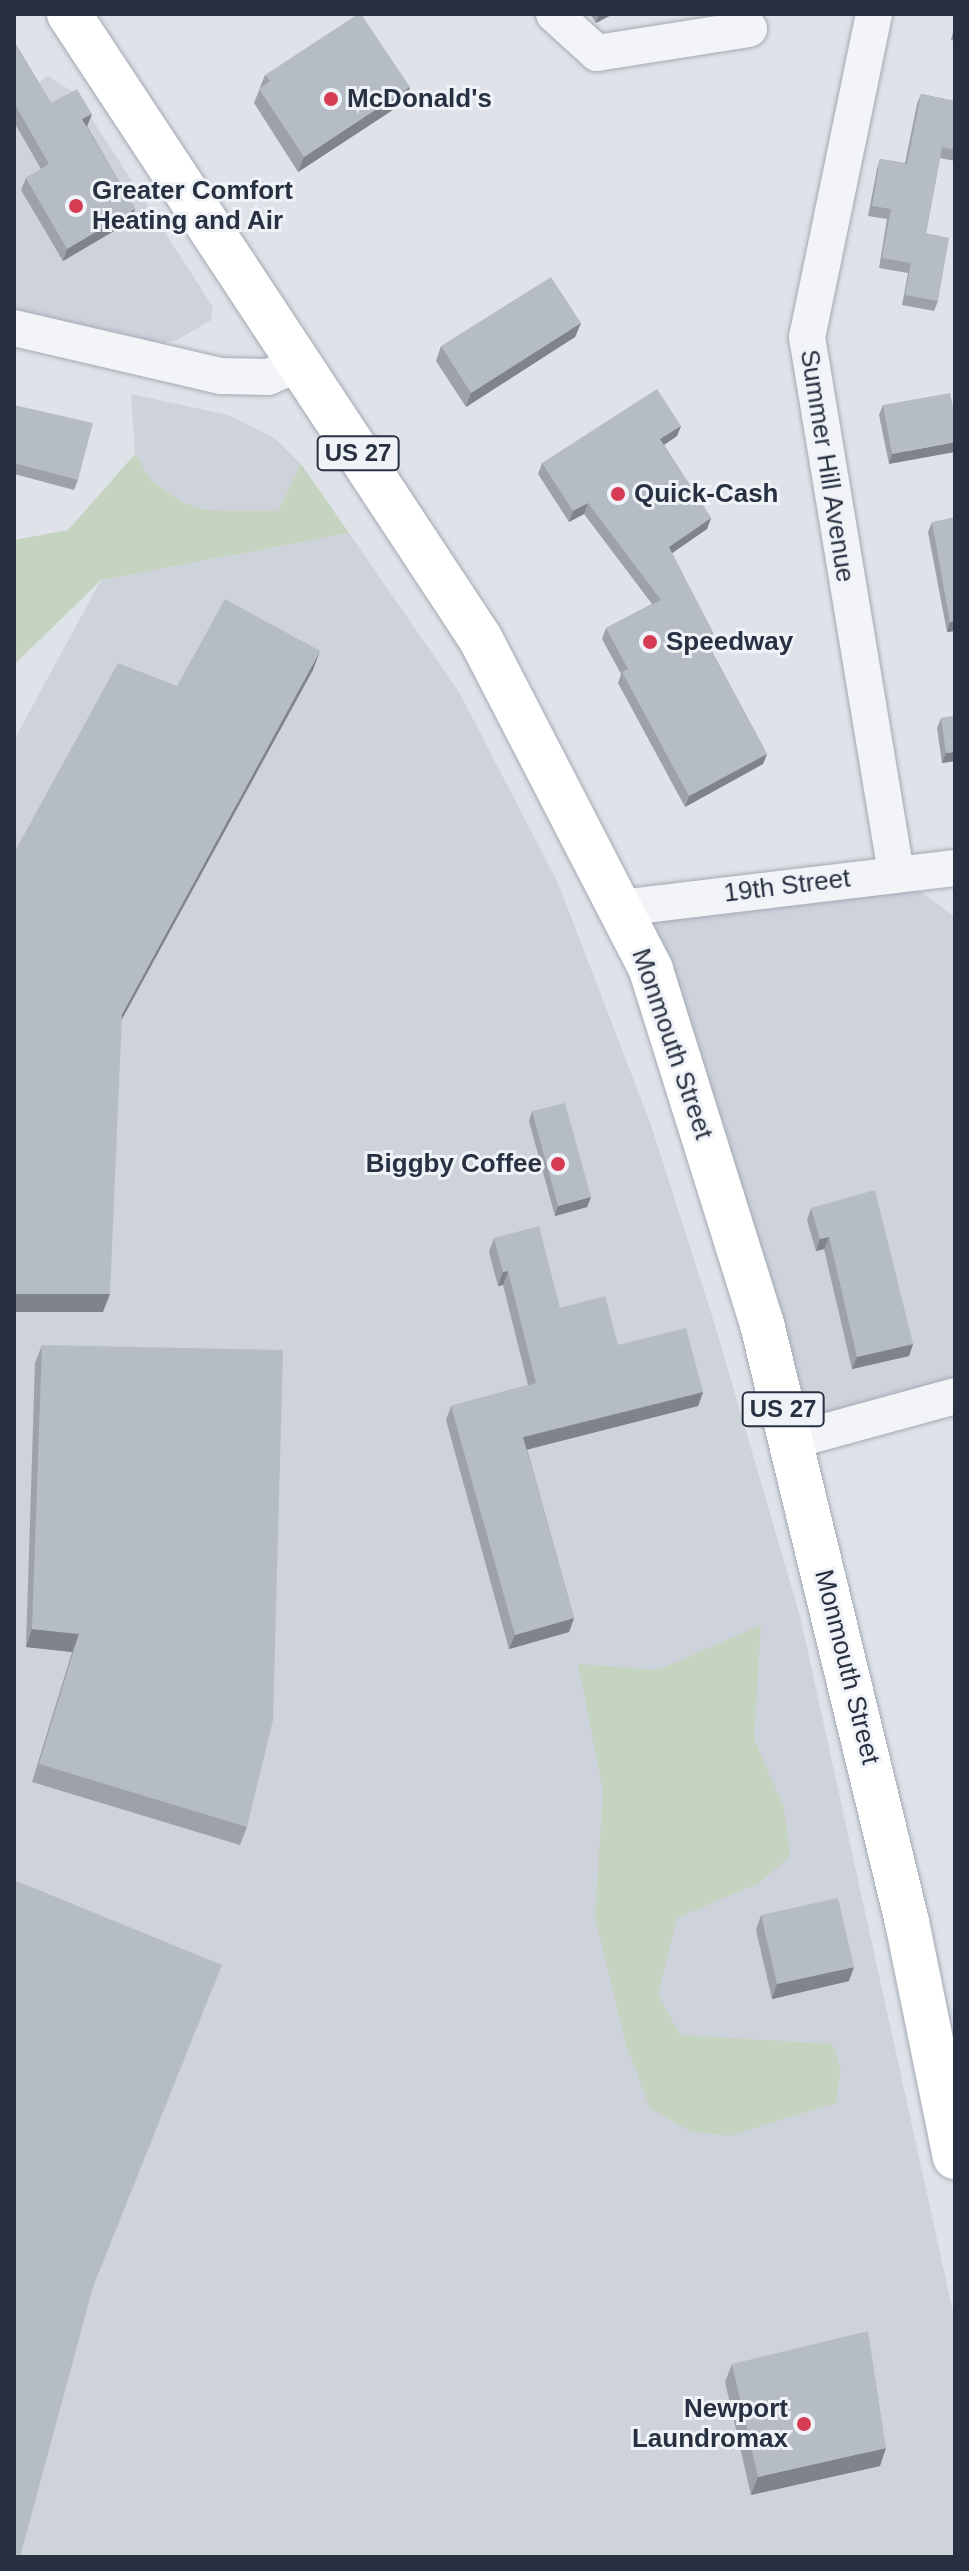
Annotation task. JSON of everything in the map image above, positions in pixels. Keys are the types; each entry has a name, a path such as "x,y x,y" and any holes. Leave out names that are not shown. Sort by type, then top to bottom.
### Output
{"main road":[{"name":"Monmouth Street","path":"76,18 480,638 620,908 664,1004 762,1324 907,1922 955,2157"},
{"path":"907,1922 940,1956 955,2020"}],"street":[{"path":"554,14 597,53 749,29"},
{"name":"Summer Hill Avenue","path":"874,14 807,337 896,873"},
{"path":"14,328 221,376 268,377 299,364"},
{"name":"19th Street","path":"620,908 955,868"},
{"path":"791,1441 955,1396"}],"shaded area":[{"path":"48,76 76,94 213,307 211,320 177,340 163,343 14,309 14,100"},
{"path":"131,394 228,415 273,437 301,464 278,511 205,510 182,502 152,481 135,454"},
{"path":"349,533 459,692 558,883 651,1125 714,1322 800,1616 955,2321 955,2557 14,2557 14,740 101,580"},
{"path":"896,873 955,917 955,1396 791,1441 620,908"}],"green space":[{"path":"135,454 152,481 182,502 205,510 278,511 301,464 349,533 101,580 14,665 14,540 68,530"},
{"path":"761,1625 754,1739 784,1807 790,1856 759,1883 677,1918 658,1994 680,2035 832,2044 841,2069 836,2103 729,2136 690,2131 650,2108 626,2045 595,1916 603,1791 578,1664 658,1670"}],"building":[{"name":"McDonald's","path":"361,14 410,87 304,157 259,89 270,81 265,75"},
{"path":"14,41 51,103 77,89 92,114 82,119 135,209 67,249 26,178 49,164 14,103"},
{"path":"921,94 955,101 955,150 942,147 926,233 949,238 938,301 905,295 911,263 882,258 891,209 872,206 880,159 907,164"},
{"path":"551,277 581,323 471,393 441,346"},
{"path":"657,389 681,426 660,439 711,518 669,547 713,632 704,637 767,754 689,796 622,672 628,669 606,628 661,600 588,503 573,511 542,463"},
{"path":"950,393 955,417 955,442 892,454 883,405"},
{"path":"14,405 93,423 78,480 14,463"},
{"path":"955,517 955,621 950,622 932,522"},
{"path":"225,599 320,651 122,1014 110,1294 14,1294 14,853 118,663 177,686"},
{"path":"955,716 955,752 946,753 941,718"},
{"name":"Biggby Coffee","path":"565,1103 591,1197 558,1206 532,1111"},
{"path":"875,1190 913,1344 857,1357 829,1237 820,1239 811,1208"},
{"path":"539,1226 560,1308 605,1296 618,1345 686,1328 703,1392 523,1437 574,1618 515,1635 451,1406 536,1383 508,1271 503,1272 494,1238"},
{"path":"42,1345 283,1350 273,1720 247,1827 39,1764 79,1634 32,1629"},
{"path":"14,1880 222,1965 93,2287 20,2557 14,2557"},
{"path":"838,1898 854,1967 777,1984 761,1915"},
{"name":"Newport Laundromax","path":"868,2331 886,2448 758,2477 732,2364"}],"place":[{"name":"McDonald's","path":"331,99"},
{"name":"Greater Comfort Heating and Air","path":"76,206"},
{"name":"Quick-Cash","path":"618,494"},
{"name":"Speedway","path":"650,642"},
{"name":"Biggby Coffee","path":"558,1164"},
{"name":"Newport Laundromax","path":"804,2424"}]}
